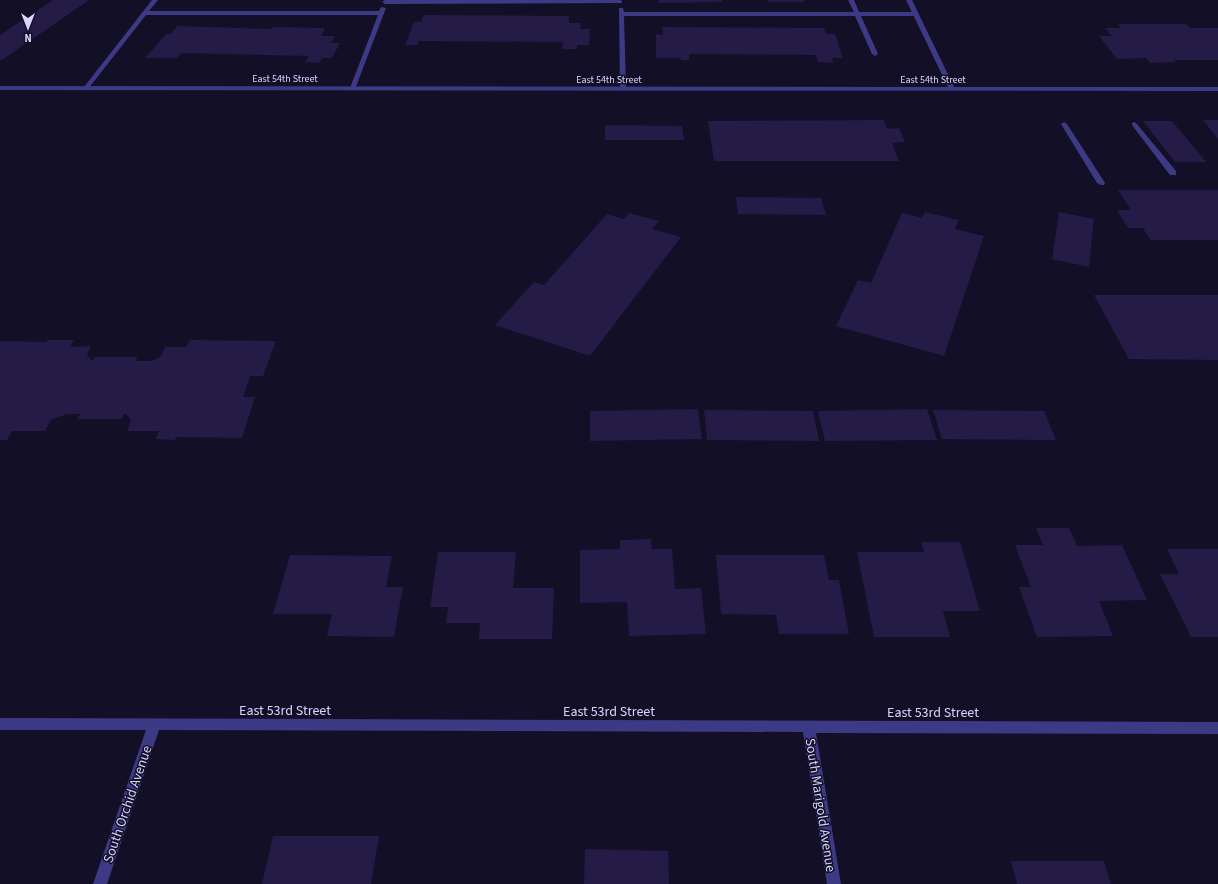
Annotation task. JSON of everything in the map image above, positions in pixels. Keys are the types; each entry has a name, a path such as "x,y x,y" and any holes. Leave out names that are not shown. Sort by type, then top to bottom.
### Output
{"street":[{"path":"86,88 155,0"},
{"path":"851,0 875,54"},
{"path":"908,0 952,89"},
{"path":"353,88 386,1 620,1 623,89"},
{"path":"145,14 381,14"},
{"path":"621,14 915,14"},
{"name":"East 54th Street","path":"0,88 1218,89"},
{"path":"1064,124 1101,183"},
{"path":"1134,124 1173,173"},
{"name":"East 53rd Street","path":"0,724 1218,728"},
{"name":"South Orchid Avenue","path":"100,884 154,725"},
{"name":"South Marigold Avenue","path":"809,727 834,884"}],"building":[{"path":"53,0 89,0 0,60 0,35"},
{"path":"658,0 722,0 722,2 659,3"},
{"path":"768,0 804,0 804,2 769,2"},
{"path":"423,15 569,16 569,23 581,23 580,29 590,29 589,45 577,45 577,49 562,49 563,42 419,41 417,45 405,45 414,22 421,22"},
{"path":"1118,24 1186,24 1190,28 1218,28 1218,60 1174,60 1176,62 1150,63 1146,58 1117,59 1099,36 1112,36 1105,28 1121,28"},
{"path":"177,26 271,29 273,27 325,28 321,36 335,36 331,43 340,43 332,58 322,58 319,63 305,62 309,56 181,53 177,58 145,58 166,34 171,34"},
{"path":"662,27 824,28 826,34 835,34 843,58 832,58 834,63 818,62 816,55 689,54 689,60 681,60 681,58 656,58 656,34 663,35"},
{"path":"884,120 887,129 899,128 905,142 892,143 899,161 714,161 708,121"},
{"path":"1203,120 1218,120 1218,139"},
{"path":"1143,121 1172,121 1206,162 1175,162"},
{"path":"605,125 682,126 684,140 605,140"},
{"path":"1118,190 1218,190 1218,240 1150,240 1143,228 1128,228 1117,210 1131,210"},
{"path":"736,197 821,198 826,215 738,214"},
{"path":"925,212 959,220 955,229 984,236 944,356 836,326 858,280 871,283 902,213 922,218"},
{"path":"1059,212 1094,219 1089,267 1052,259"},
{"path":"629,213 659,221 652,229 681,237 590,356 495,325 534,282 544,285 607,214 624,219"},
{"path":"1094,295 1218,295 1218,360 1129,359"},
{"path":"47,340 74,340 70,347 91,346 87,355 92,361 95,357 138,357 135,361 152,361 161,356 165,347 186,347 190,340 276,341 263,376 250,376 243,397 255,397 242,438 176,437 175,440 156,439 159,431 127,431 131,420 126,414 124,414 121,419 77,419 80,414 67,414 51,420 45,431 12,431 7,440 0,440 0,341 47,342"},
{"path":"698,409 702,439 590,441 590,411"},
{"path":"927,409 937,440 825,441 818,411"},
{"path":"704,410 813,411 819,441 707,440"},
{"path":"933,410 1044,411 1056,440 942,439"},
{"path":"1036,528 1069,528 1077,546 1122,545 1147,600 1099,601 1113,636 1037,637 1019,587 1031,587 1015,545 1043,545"},
{"path":"651,539 652,549 672,549 675,589 701,588 706,634 629,636 627,602 580,603 580,550 620,549 620,540"},
{"path":"921,542 960,542 980,611 943,611 950,637 874,637 857,552 924,552"},
{"path":"1167,549 1218,549 1218,637 1191,637 1160,574 1179,574"},
{"path":"438,552 516,552 513,588 554,588 552,639 479,639 480,623 446,623 448,607 430,607"},
{"path":"290,555 392,556 386,587 403,587 394,637 327,636 332,614 273,614"},
{"path":"716,555 824,555 829,580 839,580 849,634 779,634 776,615 721,614"},
{"path":"273,836 379,836 371,884 262,884"},
{"path":"585,849 668,851 669,884 584,884"},
{"path":"1011,861 1104,861 1111,884 1017,884"}]}
